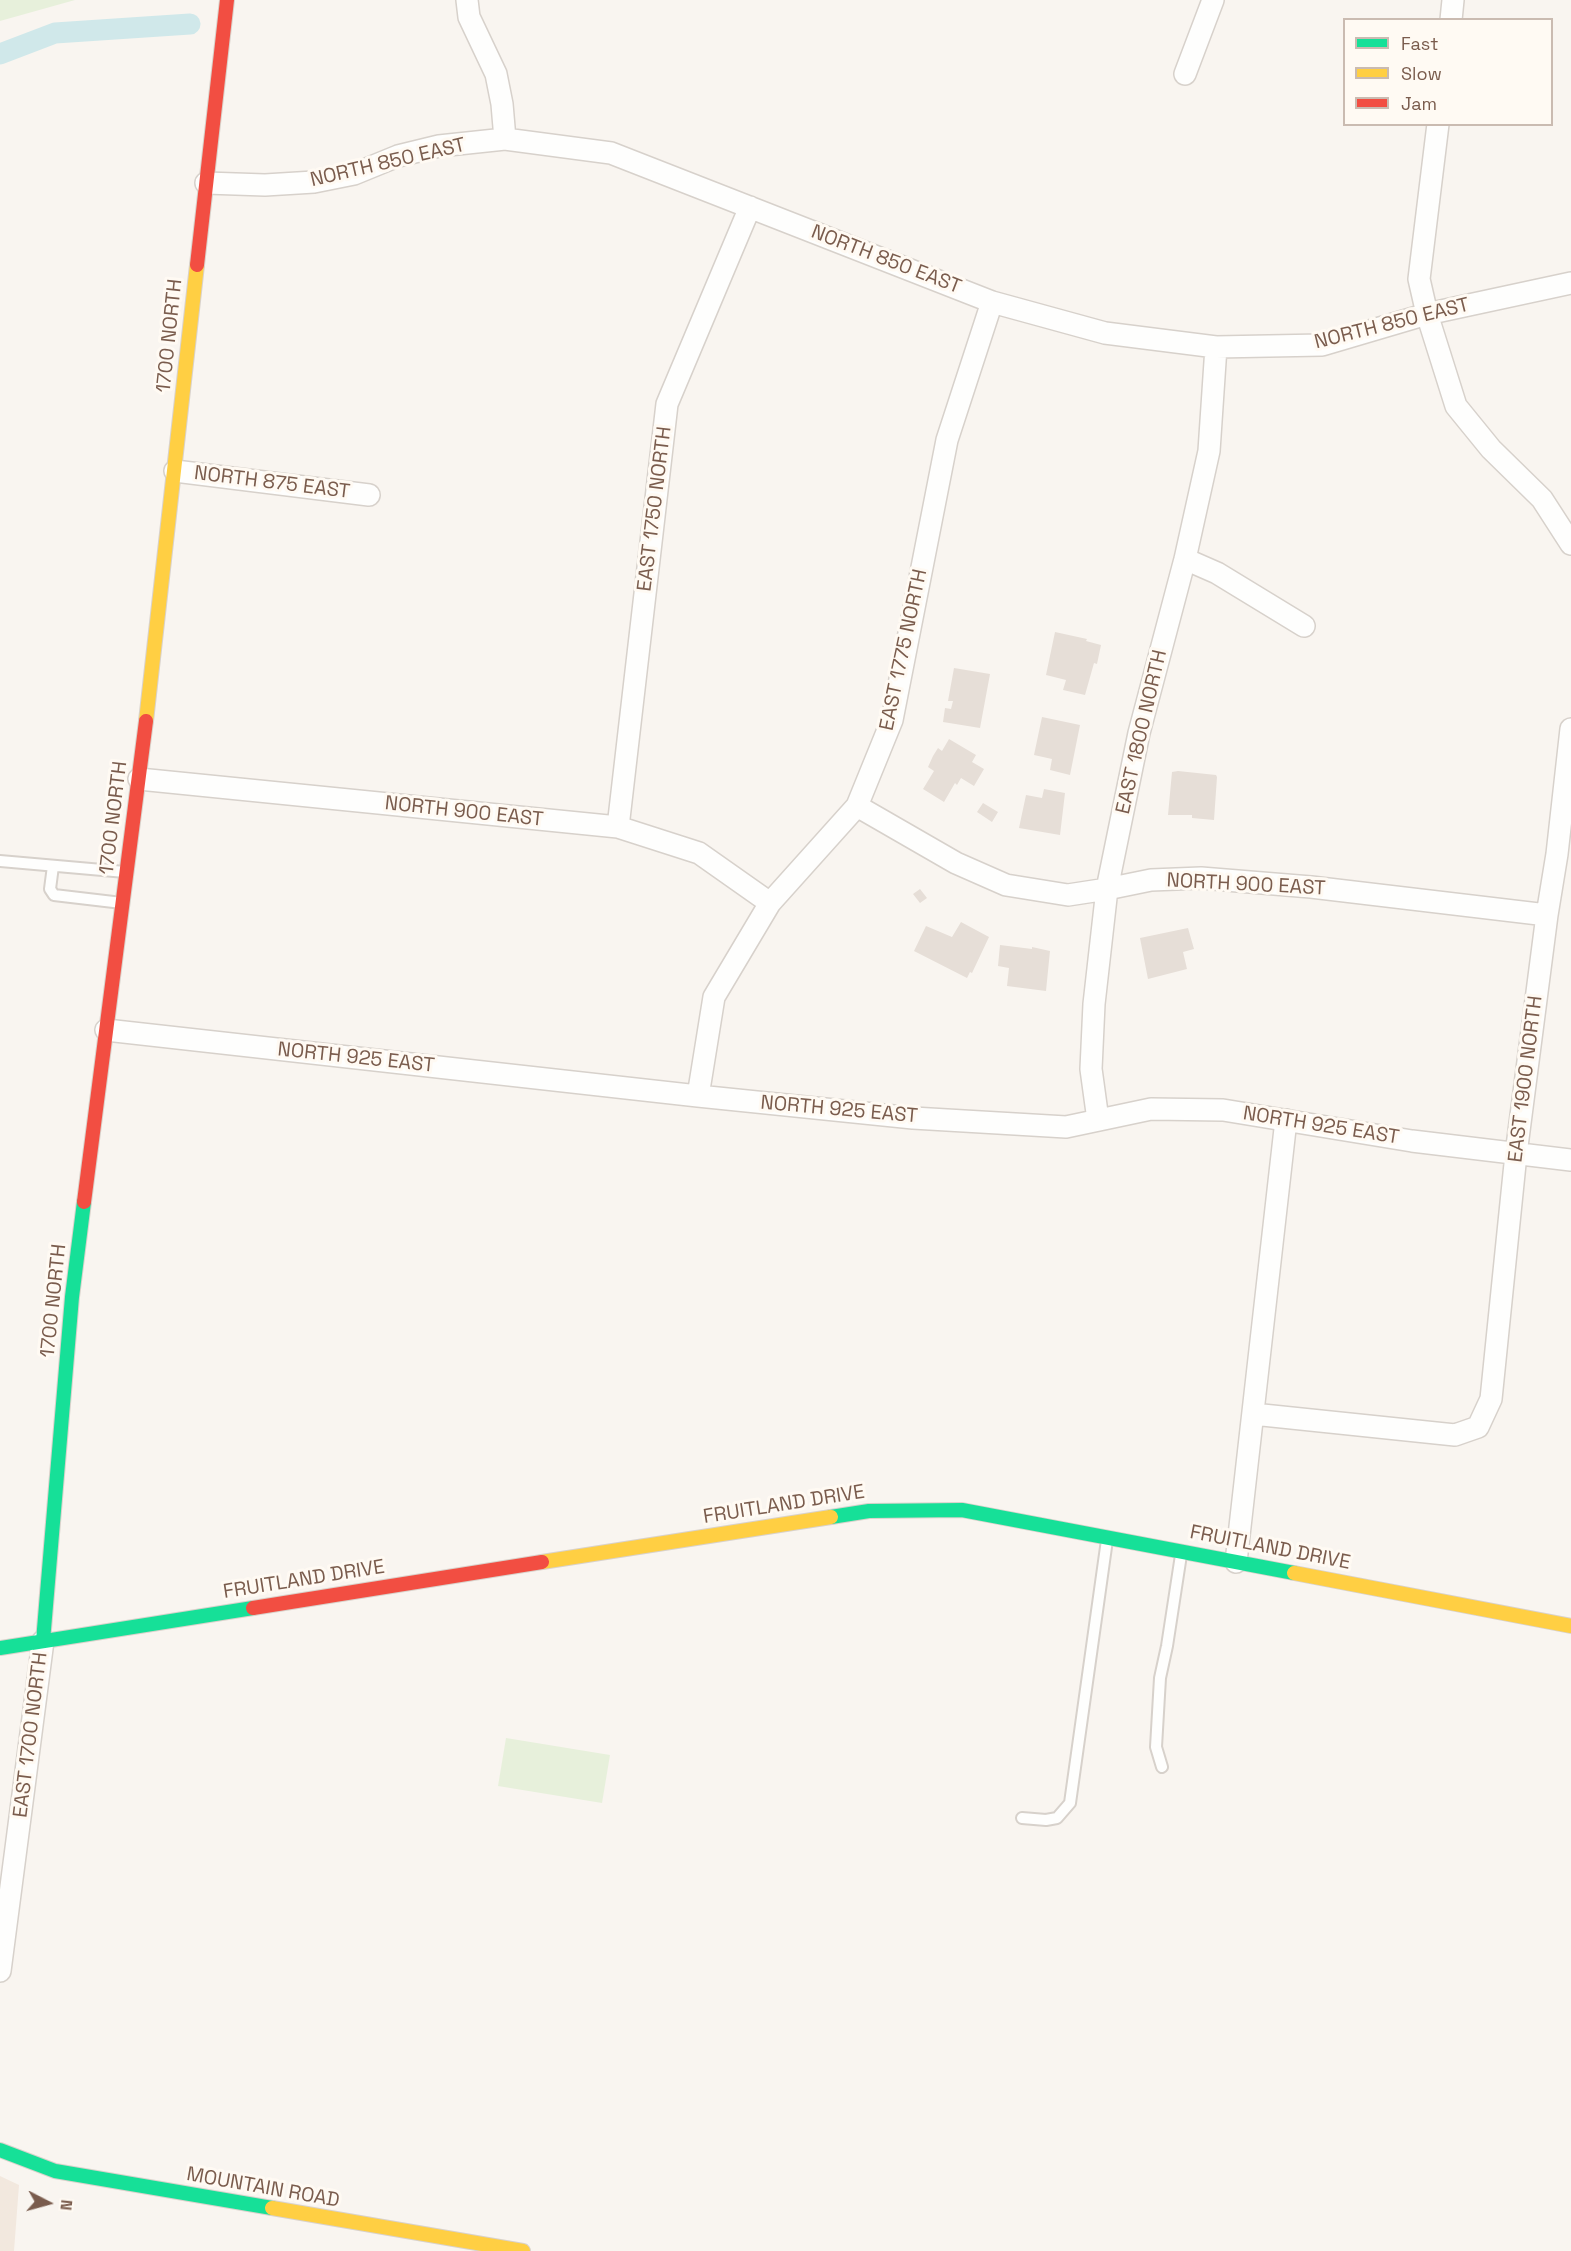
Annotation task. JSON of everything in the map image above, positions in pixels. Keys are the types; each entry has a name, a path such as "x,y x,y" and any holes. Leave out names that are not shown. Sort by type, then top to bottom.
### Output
{"street":[{"name":"1700 NORTH","path":"43,1641 72,1297 139,779 227,0"},
{"path":"467,0 469,17 496,74 502,104 505,139"},
{"path":"1185,74 1213,0"},
{"path":"1450,18 1453,0"},
{"path":"1438,126 1419,279 1427,314 1456,406 1491,449 1542,499 1571,544"},
{"name":"NORTH 850 EAST","path":"206,183 265,185 314,182 354,174 398,156 439,146 505,139 611,153 992,302 1105,333 1216,347 1322,345 1427,314 1571,283"},
{"name":"EAST 1750 NORTH","path":"618,827 667,404 750,207"},
{"name":"EAST 1775 NORTH","path":"698,1096 714,997 770,903 857,806 892,720 947,440 992,302"},
{"name":"EAST 1800 NORTH","path":"1098,1120 1091,1069 1093,1015 1107,889 1139,733 1185,559 1209,452 1216,347"},
{"name":"NORTH 875 EAST","path":"175,471 369,495"},
{"path":"1185,559 1217,573 1304,626"},
{"name":"EAST 1900 NORTH","path":"1253,1414 1455,1435 1479,1427 1491,1399 1516,1154 1557,854 1571,729"},
{"name":"NORTH 900 EAST","path":"139,779 618,827 699,853 770,903"},
{"name":"NORTH 900 EAST","path":"857,806 956,863 1006,885 1068,895 1151,880 1201,878 1311,887 1547,915"},
{"name":"NORTH 925 EAST","path":"106,1030 913,1118 1066,1127 1151,1109 1223,1110 1412,1141 1571,1160"},
{"path":"1236,1562 1286,1120"},
{"name":"FRUITLAND DRIVE","path":"0,1648 869,1511 962,1510 1571,1626"},
{"name":"EAST 1700 NORTH","path":"0,1971 43,1641"},
{"name":"MOUNTAIN ROAD","path":"0,2150 55,2171 523,2251"}],"lane":[{"path":"0,861 127,873"},
{"path":"53,866 50,888 54,895 123,903"},
{"path":"1022,1818 1046,1820 1057,1818 1070,1803 1108,1537"},
{"path":"1162,1767 1156,1747 1160,1678 1182,1552"}],"shaded area":[{"path":"0,2176 19,2185 14,2251 0,2251"}],"green space":[{"path":"0,0 75,0 0,21"},
{"path":"506,1738 610,1755 602,1803 498,1786"}],"building":[{"path":"1055,632 1087,639 1086,641 1101,645 1097,664 1094,663 1085,695 1063,690 1066,680 1046,675"},
{"path":"954,668 990,674 980,728 943,722 945,708 951,709 953,701 948,701"},
{"path":"1042,717 1080,725 1070,775 1050,770 1052,759 1034,755"},
{"path":"949,739 976,755 972,762 984,769 974,786 961,778 957,785 955,783 944,802 923,789 934,771 928,767 933,756 938,748 942,751"},
{"path":"1172,772 1216,775 1214,820 1192,818 1192,815 1168,815"},
{"path":"1044,789 1065,793 1060,835 1019,828 1026,795 1042,798"},
{"path":"983,803 998,812 992,822 977,812"},
{"path":"920,889 927,898 920,903 913,894"},
{"path":"961,922 989,937 972,973 970,972 967,978 914,951 926,926 952,937"},
{"path":"1188,928 1194,949 1183,952 1187,969 1148,979 1140,938"},
{"path":"1000,945 1032,949 1032,947 1050,951 1046,991 1007,986 1009,968 998,966"}],"waterway":[{"path":"0,54 55,33 190,24"}],"traffic: fast":[{"path":"43,1641 72,1297 84,1202"},
{"path":"831,1517 869,1511 962,1510 1294,1573"},
{"path":"0,1648 253,1608"},
{"path":"0,2150 55,2171 272,2208"}],"traffic: slow":[{"path":"146,721 197,265"},
{"path":"542,1562 831,1517"},
{"path":"1294,1573 1571,1626"},
{"path":"272,2208 523,2251"}],"traffic: jam":[{"path":"197,265 227,0"},
{"path":"84,1202 146,721"},
{"path":"253,1608 542,1562"}]}
